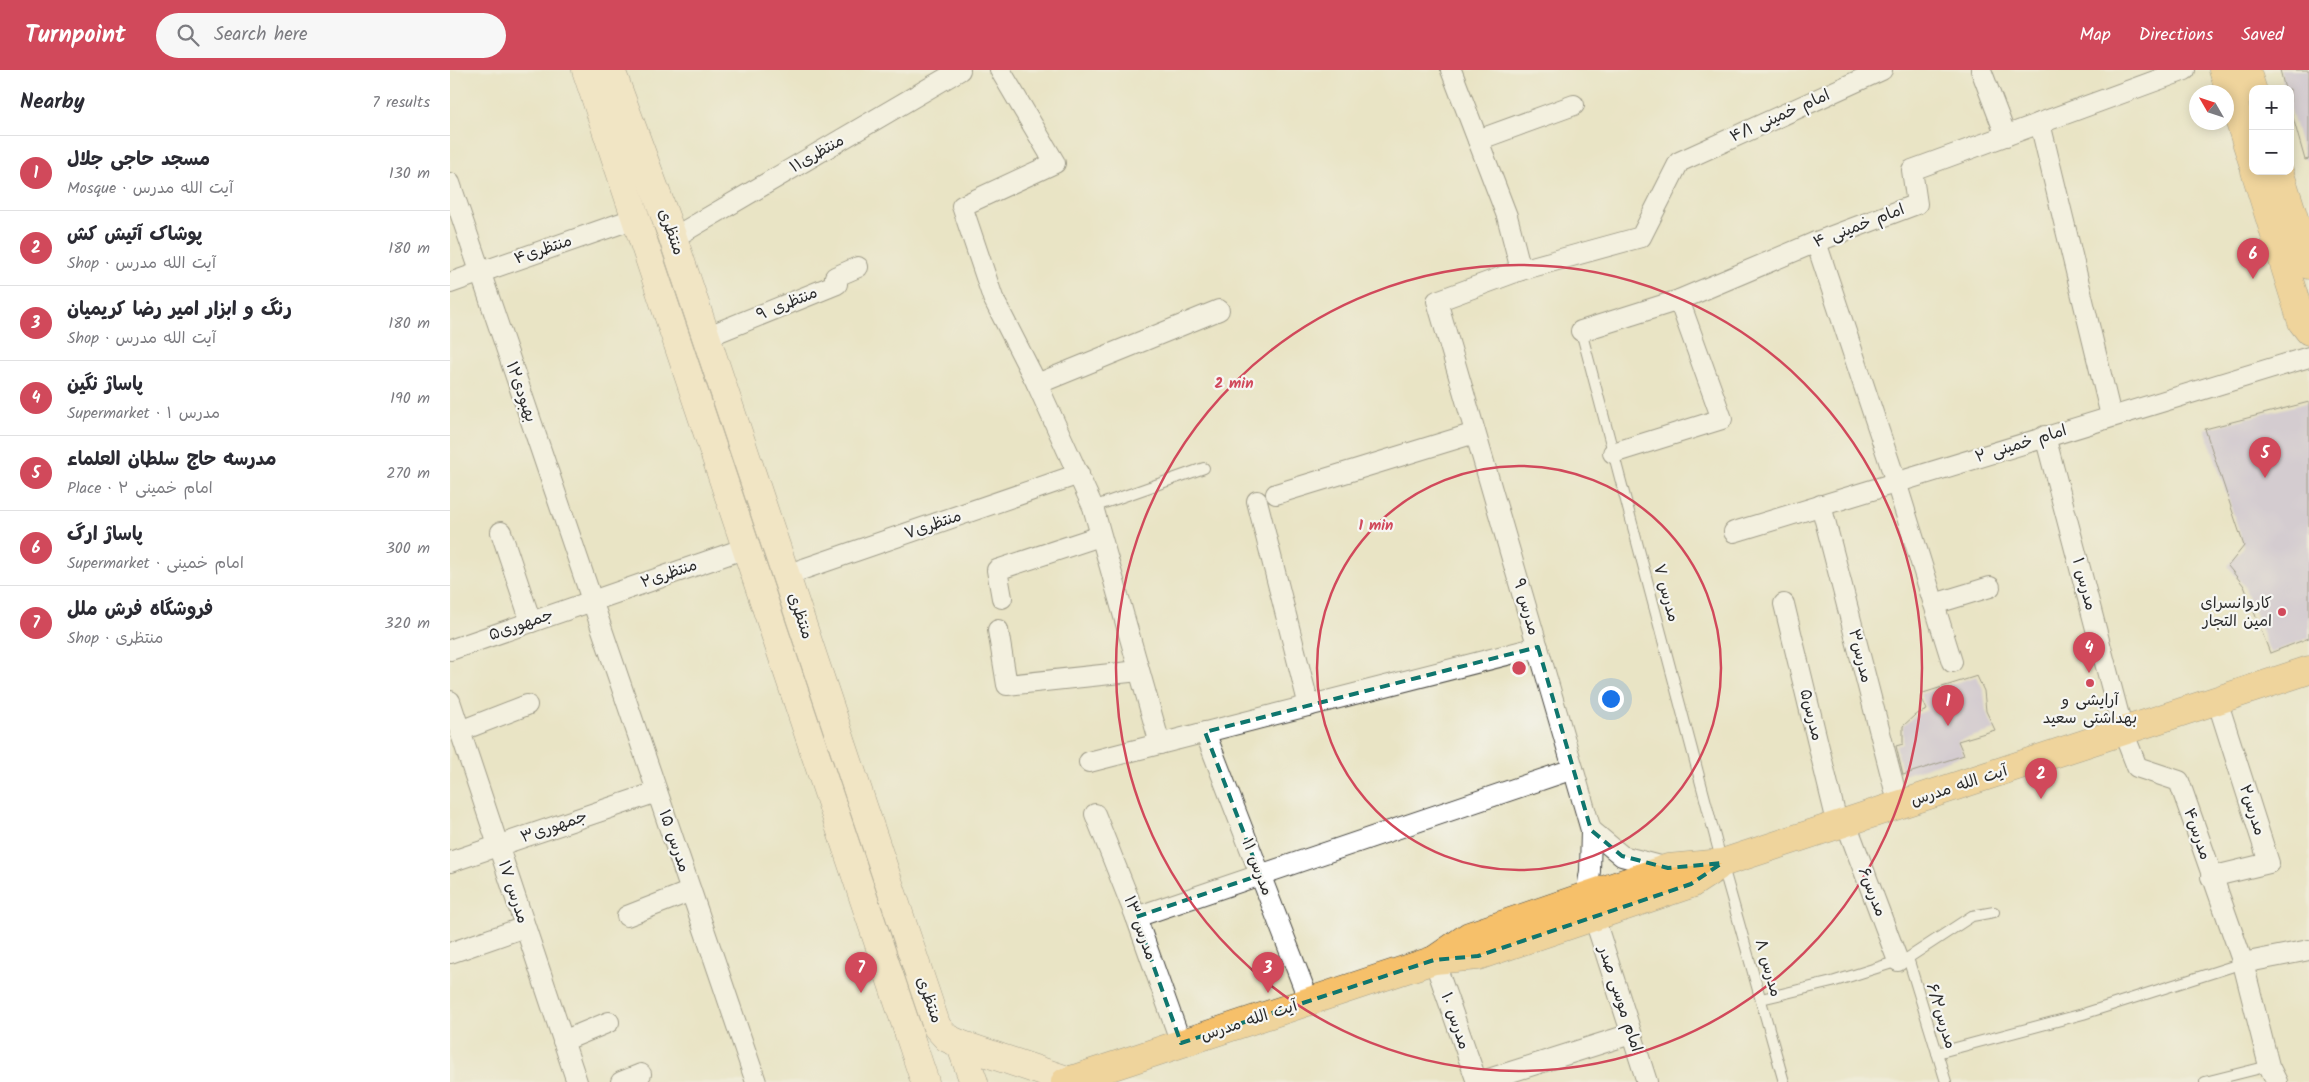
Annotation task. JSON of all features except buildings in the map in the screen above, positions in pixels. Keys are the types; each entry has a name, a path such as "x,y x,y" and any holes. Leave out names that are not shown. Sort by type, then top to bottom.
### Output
{"main road":[{"path":"2224,70 2249,150"},
{"path":"2246,70 2251,85"},
{"path":"2257,175 2302,322 2309,331"},
{"path":"2280,175 2308,258"},
{"name":"آیت الله مدرس","path":"1068,1081 1434,960 1478,956 1590,906 1668,868 1722,863 2309,670"},
{"name":"آیت الله مدرس","path":"1590,906 1690,884 1722,863"}],"street":[{"name":"منتظری","path":"606,70 673,238 937,1027 947,1038 960,1044 1068,1081"},
{"name":"منتظری","path":"606,70 636,218 925,1082"},
{"name":"منتظری۱۱","path":"673,238 960,70"},
{"path":"1000,70 1055,163 962,206 993,298 1037,384 1093,507 1160,744"},
{"path":"1451,70 1507,216 1521,270"},
{"name":"امام خمینی ۴/۱","path":"1521,270 1641,237 1679,162 1882,70"},
{"path":"1981,70 2006,136"},
{"name":"امام خمینی ۴","path":"1581,331 1679,300 1816,242 1918,204 1912,170 2185,70"},
{"path":"1478,140 1574,105"},
{"path":"2040,123 2111,416"},
{"name":"بهبودی۱۲","path":"450,183 592,601"},
{"name":"منتظری۴","path":"450,283 636,218"},
{"path":"1816,242 1896,482 1952,662"},
{"name":"منتظری ۹","path":"706,337 837,284 835,277 858,267"},
{"name":"مدرس ۹","path":"1521,270 1437,301 1591,830 1590,906"},
{"path":"1613,453 1722,419 1679,300"},
{"path":"1037,384 1219,310"},
{"name":"امام خمینی ۲","path":"1734,532 2309,357"},
{"path":"1276,494 1475,433"},
{"name":"مدرس ۱","path":"2045,436 2123,731"},
{"name":"منتظری۷","path":"786,575 1079,474"},
{"path":"1256,500 1309,706"},
{"name":"مدرس۳","path":"1821,505 1898,806"},
{"path":"501,532 531,622"},
{"path":"1002,598 997,570 1100,536"},
{"name":"منتظری۲","path":"592,601 746,548"},
{"path":"1934,604 1990,587"},
{"name":"جمهوری۵","path":"450,650 592,601"},
{"name":"مدرس ۱۵","path":"592,601 756,1082"},
{"name":"مدرس۵","path":"1784,604 1842,825"},
{"path":"998,630 1007,685 1139,671"},
{"path":"1089,762 1538,647"},
{"name":"مدرس۲","path":"2212,877 2269,864 2217,700"},
{"name":"مدرس ۱۷","path":"450,701 576,1082"},
{"path":"460,731 528,705"},
{"name":"مدرس۴","path":"2123,731 2137,767 2179,781 2242,963 2273,1074"},
{"name":"مدرس ۱۱","path":"1205,732 1309,1001"},
{"path":"1136,917 1573,769"},
{"name":"جمهوری۳","path":"450,862 657,792"},
{"name":"مدرس ۱۳","path":"1095,814 1136,917 1181,1044"},
{"name":"مدرس۶","path":"1842,825 1903,959"},
{"path":"1591,830 1622,856 1668,868"},
{"path":"627,916 691,891"},
{"name":"امام موسی صدر","path":"1590,906 1647,1082"},
{"path":"450,953 525,927"},
{"path":"881,951 909,941"},
{"path":"2242,963 2309,950"},
{"name":"مدرس ۱۰","path":"1434,960 1478,1082"},
{"path":"563,1041 609,1022"},
{"path":"1478,1082 1631,1034"},
{"path":"960,1044 974,1082"},
{"path":"621,1082 641,1074"}],"lane":[{"name":"مدرس ۷","path":"1581,331 1722,863"},
{"path":"1093,507 1204,468"},
{"name":"مدرس ۸","path":"1722,863 1784,1082"},
{"path":"1761,999 1832,982 1903,959 1972,916 1994,912"},
{"name":"مدرس۶/۲","path":"1903,959 1946,1082"},
{"path":"1937,1053 2083,1014 2242,963"},
{"path":"2205,1082 2273,1074"}],"highlighted area":[{"path":"1538,647 1591,830 1622,856 1668,868 1722,863 1691,884 1478,956 1434,960 1181,1043 1136,917 1260,875 1205,732"}],"place":[{"name":"پاساژ ارگ","path":"2253,279"},
{"name":"مدرسه حاج سلطان العلماء","path":"2265,478"},
{"name":"کاروانسرای امین التجار","path":"2282,612"},
{"name":"پاساژ نگین","path":"2089,673"},
{"name":"آرایشی و بهداشتی سعید","path":"2090,683"},
{"name":"مسجد حاجی جلال","path":"1948,726"},
{"name":"پوشاک آتیش کش","path":"2041,799"},
{"name":"فروشگاه فرش ملل","path":"861,993"},
{"name":"رنگ و ابزار امیر رضا کریمیان","path":"1268,993"}]}
